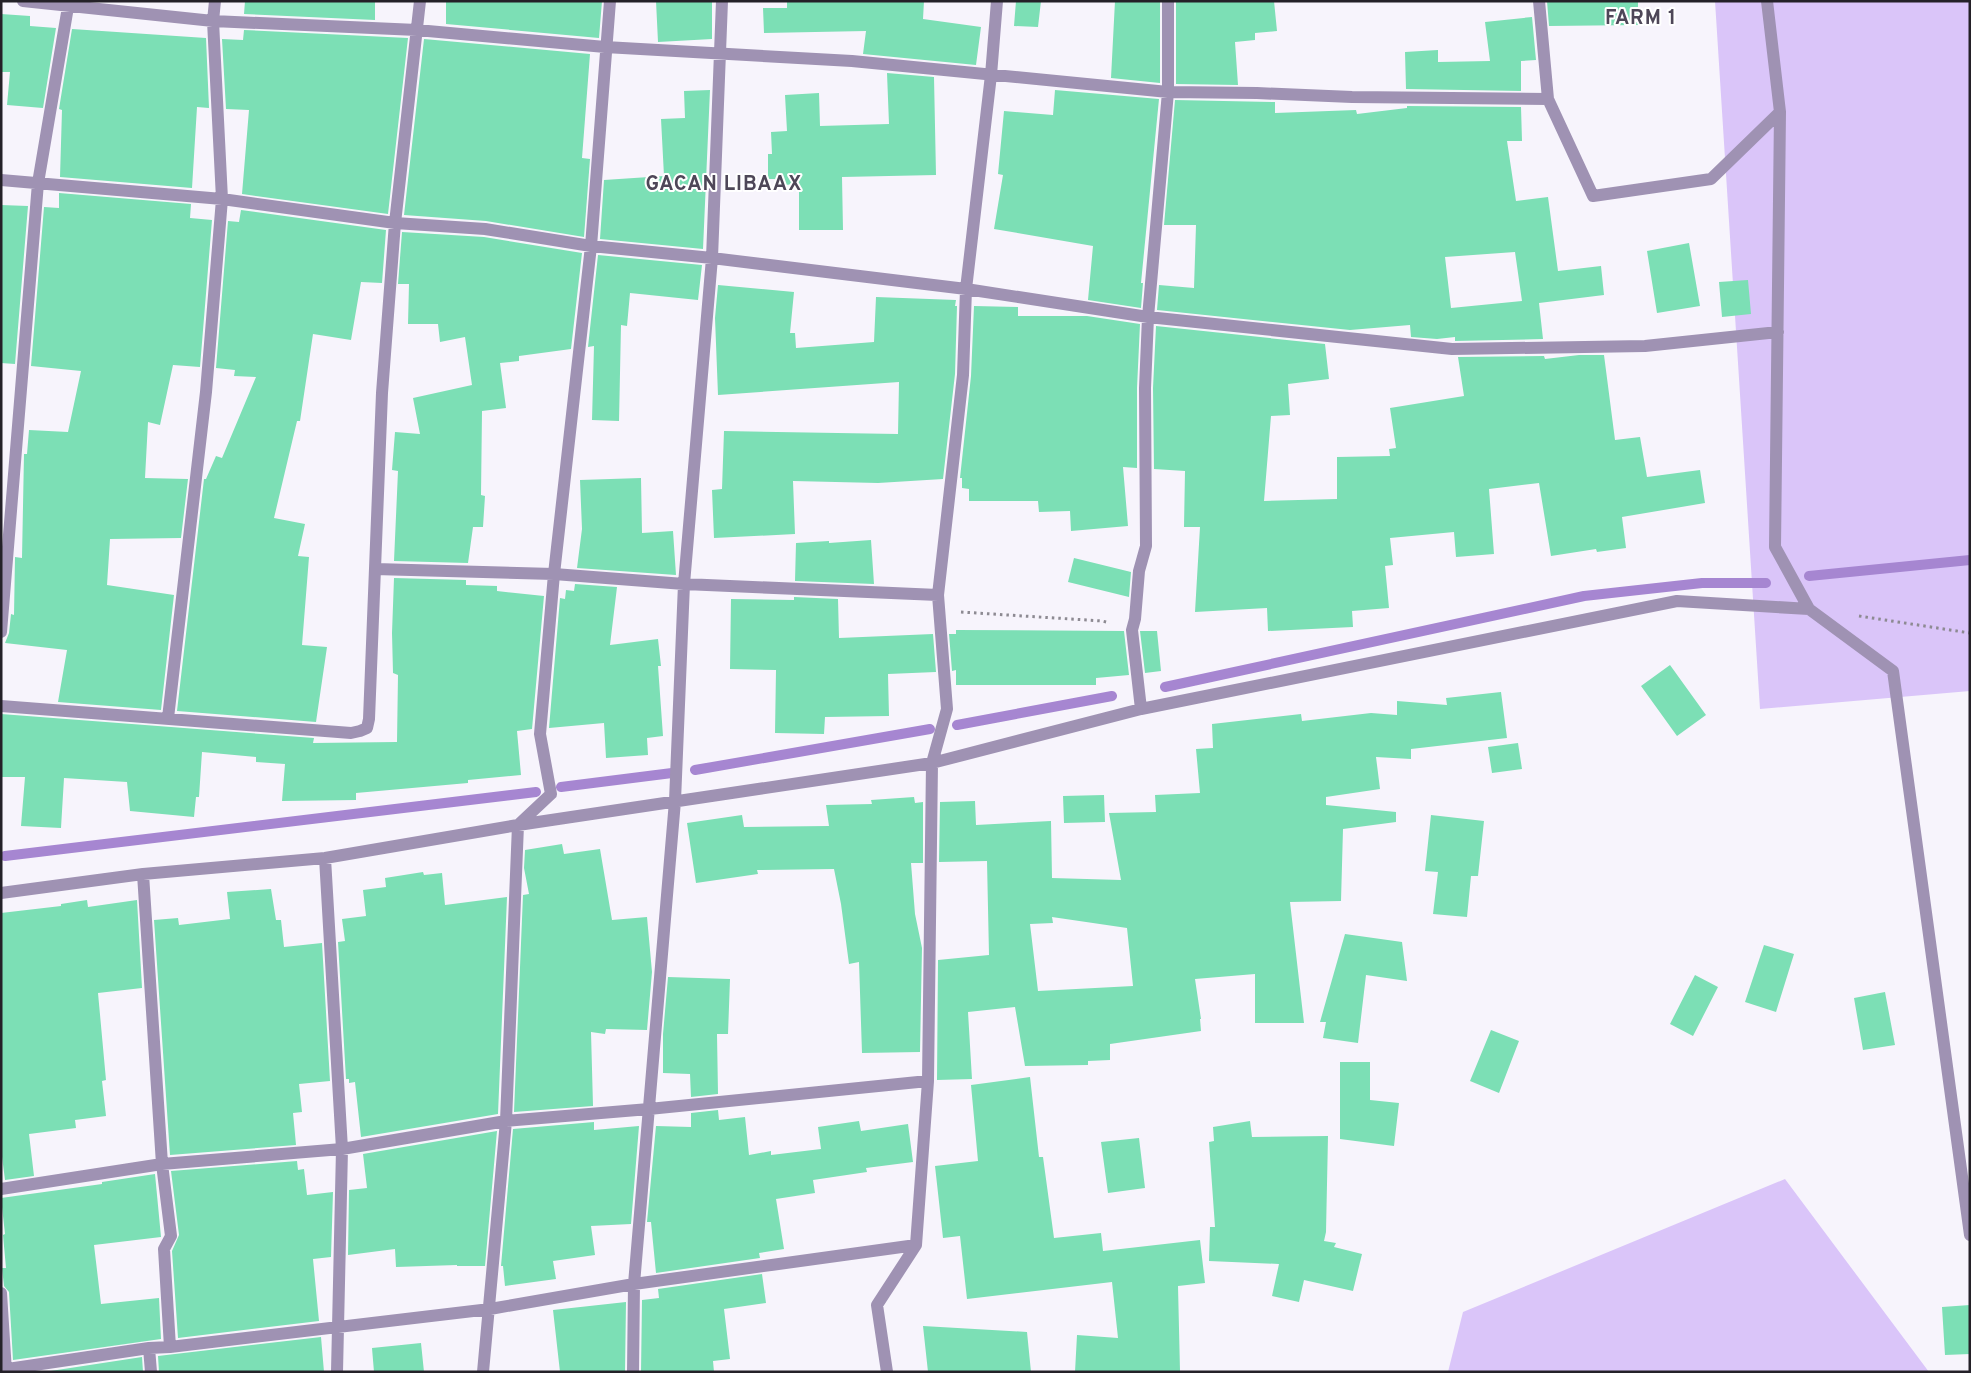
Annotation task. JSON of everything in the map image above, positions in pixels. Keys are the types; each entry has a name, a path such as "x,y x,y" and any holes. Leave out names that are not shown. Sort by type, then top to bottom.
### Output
{"street":[{"path":"23,1 69,4 213,22 417,30 605,47 852,61 1168,92 1352,97 1548,99"},
{"path":"168,718 206,392 222,199 213,22 215,1"},
{"path":"1,706 351,732 367,728 369,719 382,393 395,223 420,1"},
{"path":"483,1372 506,1121 518,825 550,794 540,734 554,574 591,246 610,1"},
{"path":"633,1372 634,1284 675,801 684,584 712,258 722,1"},
{"path":"887,1372 877,1305 916,1245 928,1081 932,763 947,709 938,595 963,375 966,288 991,75 997,1"},
{"path":"1141,709 1132,630 1135,618 1139,571 1146,546 1145,388 1148,317 1168,92 1168,1"},
{"path":"1539,1 1548,99 1593,196 1711,179 1780,112"},
{"path":"1767,1 1780,112 1775,547 1809,609 1893,671 1970,1235"},
{"path":"1,632 38,183 69,4"},
{"path":"1,180 222,199 395,223 485,229 591,246 712,258 966,288 1148,317 1452,349 1645,346 1778,332"},
{"path":"375,569 554,574 684,584 938,595"},
{"path":"1,894 143,874 325,858 518,825 932,763 1141,709 1677,601 1809,609"},
{"path":"325,858 342,1149 337,1372"},
{"path":"143,874 162,1164 171,1236 164,1249 170,1347"},
{"path":"1,1189 162,1164 342,1149 506,1121 649,1109 928,1081"},
{"path":"1,1293 4,1370 149,1348 490,1309 634,1284 916,1245"},
{"path":"149,1348 151,1372"}],"path":[{"path":"938,595 945,611 1102,621 1132,630"},
{"path":"1856,616 1970,633"}],"shaded area":[{"path":"1715,1 1970,1 1970,691 1760,709"},
{"path":"1785,1179 1929,1372 1448,1372 1463,1312"}],"building":[{"path":"245,1 375,1 375,20 244,14"},
{"path":"446,1 602,1 599,38 446,24"},
{"path":"656,1 712,1 712,39 658,42"},
{"path":"787,1 924,1 923,19 981,27 976,65 863,54 866,31 764,33 763,8 787,8"},
{"path":"1016,1 1041,1 1038,27 1014,26"},
{"path":"1115,1 1160,1 1160,83 1111,78"},
{"path":"1176,1 1274,1 1277,31 1255,33 1255,40 1235,42 1238,85 1176,84"},
{"path":"1547,1 1638,1 1638,25 1549,26"},
{"path":"1,14 30,16 30,26 56,28 43,108 7,105 10,72 1,72"},
{"path":"1532,17 1536,60 1521,61 1521,91 1406,89 1405,52 1438,50 1438,62 1490,61 1485,22"},
{"path":"72,29 206,38 209,108 197,107 192,188 60,177 62,110 59,109"},
{"path":"244,30 408,38 388,214 242,194 249,110 226,109 222,39 243,40"},
{"path":"424,39 590,54 582,158 590,159 584,237 486,221 404,215"},
{"path":"887,73 934,77 936,175 842,177 843,230 799,230 799,184 783,185 783,179 768,179 768,154 772,154 771,132 787,131 785,95 819,93 820,126 889,124"},
{"path":"710,90 703,249 600,239 604,180 664,176 661,119 685,118 684,91"},
{"path":"1055,90 1159,99 1141,283 1143,283 1141,308 1088,300 1093,246 994,229 1003,175 998,174 1004,111 1053,115"},
{"path":"1175,100 1275,102 1275,113 1356,110 1357,114 1407,108 1407,106 1521,107 1522,141 1507,141 1516,201 1548,197 1558,271 1601,266 1604,295 1539,303 1543,339 1455,341 1455,337 1437,339 1411,337 1410,325 1350,330 1157,310 1159,285 1194,288 1196,225 1164,225","holes":["1515,252 1522,301 1451,308 1445,257"]},
{"path":"59,193 191,204 190,218 212,220 200,367 173,365 160,425 148,422 145,478 188,479 181,538 110,539 107,585 174,595 161,710 58,702 67,650 5,643 9,633 11,614 14,615 15,557 22,558 24,454 27,454 29,430 68,432 81,371 31,366 44,207 59,208"},
{"path":"1,205 28,206 15,364 1,363"},
{"path":"241,210 386,230 382,283 361,282 351,340 313,334 300,421 297,421 274,518 305,524 298,556 309,557 302,645 327,647 316,722 177,711 204,479 206,479 216,456 222,458 256,377 234,376 235,370 216,368 228,221 239,222"},
{"path":"402,232 484,237 582,253 571,349 519,356 519,361 500,363 506,408 482,411 481,495 485,496 483,527 473,527 468,563 394,561 398,471 392,470 395,432 420,434 413,398 472,385 465,337 440,342 438,324 408,324 409,284 398,284"},
{"path":"1689,243 1700,306 1657,313 1647,251"},
{"path":"598,255 702,265 698,300 630,293 627,326 621,325 619,421 592,420 594,346 588,347"},
{"path":"1748,280 1751,314 1722,317 1719,282"},
{"path":"718,285 794,292 790,333 795,333 796,348 874,342 876,297 956,300 955,374 943,479 878,483 793,481 795,534 714,538 712,490 722,489 724,431 898,434 899,382 718,395 715,318"},
{"path":"974,306 1018,307 1018,316 1087,316 1140,324 1137,388 1137,468 1123,467 1128,526 1071,531 1070,511 1039,512 1038,501 969,501 969,489 962,488 962,478 960,478 971,376"},
{"path":"1156,326 1325,344 1329,379 1288,384 1290,415 1271,416 1264,501 1337,499 1337,457 1390,456 1389,449 1396,448 1390,408 1464,396 1458,357 1544,356 1545,359 1579,355 1604,355 1615,440 1640,437 1647,477 1700,470 1705,503 1622,517 1626,548 1597,552 1596,549 1551,556 1539,483 1489,489 1494,554 1456,557 1454,532 1390,538 1393,565 1385,566 1389,608 1352,611 1353,627 1268,631 1267,608 1195,612 1200,527 1184,527 1185,471 1154,469 1153,388"},
{"path":"641,478 642,533 673,531 676,575 577,568 582,529 580,480"},
{"path":"871,540 874,584 795,581 796,543"},
{"path":"1074,558 1131,572 1129,597 1068,582"},
{"path":"394,578 466,580 466,585 497,586 497,591 544,596 532,729 517,731 521,775 468,780 468,783 356,793 356,800 282,801 285,764 256,762 256,757 202,752 199,797 196,797 194,817 130,811 127,782 64,778 61,828 21,826 25,777 1,777 1,714 314,738 313,743 397,742 398,675 393,673 392,633"},
{"path":"575,584 617,587 610,645 658,639 661,666 658,666 663,736 647,738 648,755 606,758 604,723 549,728 560,598 565,599 566,590 574,591"},
{"path":"794,597 838,599 839,638 933,634 936,672 888,674 889,716 825,717 824,734 775,733 776,670 730,669 731,599 794,600"},
{"path":"956,630 1124,631 1129,675 1096,678 1096,685 956,685 956,670 952,671 949,634 956,634"},
{"path":"1140,631 1157,631 1161,671 1145,673"},
{"path":"1670,665 1706,715 1677,736 1641,686"},
{"path":"1501,692 1507,738 1411,749 1411,759 1376,757 1380,789 1326,797 1326,805 1396,812 1396,822 1343,829 1341,901 1290,902 1304,1023 1255,1023 1255,974 1195,979 1201,1031 1110,1044 1110,1060 1088,1061 1088,1065 1025,1066 1015,1007 968,1012 972,1079 937,1080 938,960 989,955 987,861 939,862 940,802 975,801 976,825 1051,821 1052,878 1121,880 1109,813 1156,812 1155,795 1200,793 1196,749 1213,748 1212,724 1301,714 1302,721 1371,713 1397,715 1397,701 1447,705 1446,698","holes":["1052,917 1127,928 1133,986 1038,991 1030,924 1053,923"]},
{"path":"1518,743 1522,769 1492,773 1488,747"},
{"path":"1104,795 1105,822 1064,823 1063,796"},
{"path":"914,797 915,803 923,802 923,863 911,863 915,914 922,948 920,1052 862,1053 859,962 849,964 834,869 757,870 758,874 696,883 687,823 742,815 744,827 829,826 826,805 872,804 871,800"},
{"path":"1431,815 1484,821 1478,876 1471,876 1467,917 1433,914 1438,872 1425,871"},
{"path":"562,844 564,854 600,849 612,920 647,917 652,972 647,1030 606,1029 605,1034 591,1032 593,1106 514,1112 523,895 529,894 524,868 525,850"},
{"path":"423,872 424,875 442,873 445,905 507,897 498,1114 361,1137 355,1082 349,1083 349,1079 346,1079 338,942 345,941 342,919 366,916 363,890 386,887 385,878"},
{"path":"271,889 276,920 281,920 284,947 322,943 330,1081 299,1084 302,1112 293,1113 296,1145 170,1155 154,920 178,918 179,925 230,919 227,892"},
{"path":"87,900 88,907 137,900 142,988 98,993 106,1080 102,1081 106,1116 75,1120 76,1128 29,1134 34,1176 5,1180 1,1149 1,913 61,906 61,904"},
{"path":"1345,934 1402,942 1407,981 1366,975 1358,1043 1323,1038 1326,1022 1320,1022"},
{"path":"1764,945 1794,954 1776,1012 1745,1002"},
{"path":"1695,975 1718,987 1693,1036 1670,1024"},
{"path":"668,977 730,979 728,1034 717,1034 718,1094 691,1097 690,1074 663,1073 663,1034"},
{"path":"1885,992 1895,1045 1863,1050 1854,998"},
{"path":"1491,1030 1519,1041 1499,1093 1470,1081"},
{"path":"1340,1062 1370,1062 1370,1100 1399,1103 1394,1146 1340,1139"},
{"path":"1030,1077 1039,1157 1043,1157 1054,1238 1101,1233 1103,1251 1200,1240 1205,1283 1178,1286 1180,1371 1075,1372 1077,1335 1118,1338 1112,1282 967,1299 960,1236 943,1238 935,1166 978,1161 971,1085"},
{"path":"718,1110 719,1120 745,1117 749,1155 771,1151 771,1155 821,1149 818,1127 859,1121 861,1131 908,1124 913,1162 866,1168 867,1172 813,1180 815,1193 776,1199 784,1249 759,1253 760,1258 656,1273 651,1222 647,1222 656,1126 691,1127 691,1113"},
{"path":"1250,1121 1252,1137 1328,1136 1326,1232 1324,1241 1336,1243 1334,1247 1362,1254 1353,1291 1304,1280 1299,1302 1272,1296 1279,1264 1209,1261 1210,1227 1215,1227 1209,1142 1214,1141 1213,1127"},
{"path":"594,1122 594,1130 639,1126 631,1224 591,1226 595,1255 553,1261 556,1279 505,1286 503,1266 501,1266 513,1129"},
{"path":"497,1131 485,1266 396,1267 395,1249 348,1255 349,1190 367,1188 363,1154"},
{"path":"1139,1138 1145,1188 1108,1193 1101,1142"},
{"path":"297,1161 298,1170 304,1169 307,1195 333,1192 331,1257 313,1259 319,1321 178,1338 172,1251 179,1235 171,1171"},
{"path":"155,1174 161,1237 94,1245 101,1304 159,1298 161,1339 13,1360 9,1292 4,1286 2,1268 6,1268 1,1198 102,1184 102,1182"},
{"path":"762,1274 766,1303 724,1309 730,1359 713,1361 714,1372 641,1372 642,1300 659,1298 658,1289"},
{"path":"626,1302 625,1372 560,1372 553,1310"},
{"path":"1970,1305 1970,1354 1945,1355 1942,1307"},
{"path":"923,1326 1027,1332 1031,1372 928,1372"},
{"path":"321,1337 324,1372 159,1372 158,1356"},
{"path":"421,1343 424,1372 374,1372 372,1348"},
{"path":"142,1357 143,1372 44,1372"}],"waterway":[{"path":"1809,576 1970,560"},
{"path":"1165,687 1584,596 1702,583 1766,583"},
{"path":"957,725 1112,696"},
{"path":"695,770 930,729"},
{"path":"561,787 672,773"},
{"path":"5,856 536,792"}],"district":[{"name":"FARM 1","path":"1641,19"},
{"name":"GACAN LIBAAX","path":"724,185"}]}
